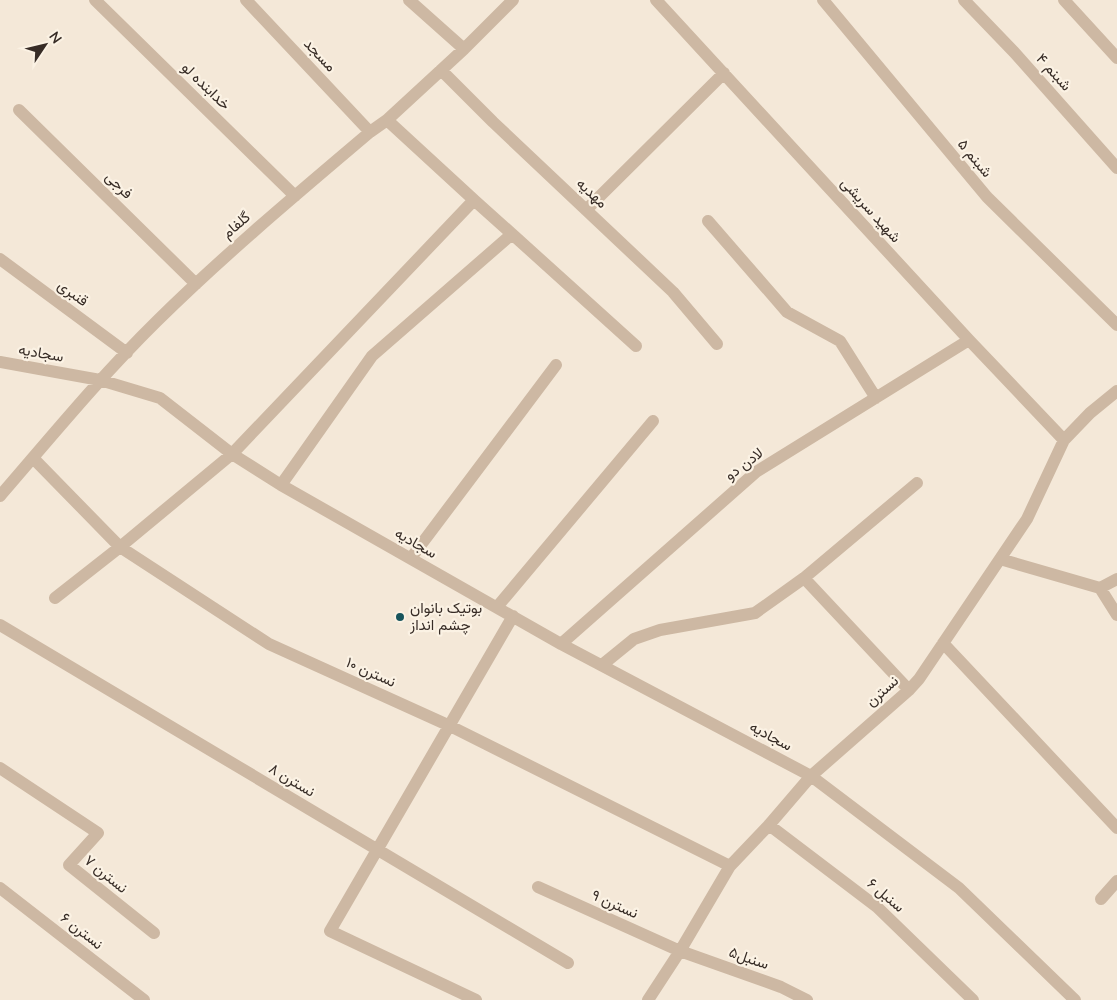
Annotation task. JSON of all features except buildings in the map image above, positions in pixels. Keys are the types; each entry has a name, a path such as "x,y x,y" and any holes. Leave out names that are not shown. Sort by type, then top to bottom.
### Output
{"street":[{"name":"خدابنده لو","path":"95,0 295,196"},
{"name":"مسجد","path":"246,0 370,132"},
{"path":"409,0 464,49"},
{"name":"گلفام","path":"0,496 100,380 222,258 370,132 387,120 464,49 513,0"},
{"name":"شهید سریشی","path":"656,0 968,340 1064,440"},
{"name":"شبنم ۵","path":"822,0 987,197 1117,325"},
{"name":"شبنم ۴","path":"964,0 1014,52 1117,168"},
{"path":"1064,0 1117,58"},
{"name":"مهدیه","path":"441,70 493,122 673,292 717,344"},
{"path":"586,210 724,73"},
{"name":"فرجی","path":"19,110 196,284"},
{"path":"387,120 636,346"},
{"path":"54,598 120,547 232,454 474,200"},
{"path":"708,221 787,312 840,341 876,398"},
{"path":"281,485 372,356 512,234"},
{"name":"قنبری","path":"0,259 126,353"},
{"name":"لادن دو","path":"561,644 756,472 968,340"},
{"name":"سجادیه","path":"0,362 100,380 160,398 232,454 281,485 561,644 811,776 960,888 1075,1000"},
{"path":"411,558 556,365"},
{"name":"نسترن","path":"648,1000 730,866 769,825 811,776 909,690 919,679 1027,519 1064,440 1090,413 1117,391"},
{"path":"497,607 653,421"},
{"name":"نسترن ۱۰","path":"33,458 120,547 269,644 450,726 730,866"},
{"path":"602,666 634,639 660,630 755,613 804,578 917,483"},
{"path":"1000,560 1100,588 1117,615"},
{"path":"804,578 909,690"},
{"path":"1100,588 1117,579"},
{"path":"476,1000 330,931 512,616"},
{"name":"نسترن ۸","path":"0,625 568,963"},
{"path":"943,643 1117,828"},
{"name":"نسترن ۷","path":"0,768 98,833 69,866 154,933"},
{"name":"سنبل ۶","path":"769,825 877,906 973,1000"},
{"path":"1101,899 1117,881"},
{"name":"نسترن ۹","path":"538,887 680,950"},
{"name":"نسترن ۶","path":"0,888 144,1000"},
{"name":"سنبل۵","path":"680,950 781,986 807,1000"}],"place":[{"name":"بوتیک بانوان چشم انداز","path":"400,617"}]}
